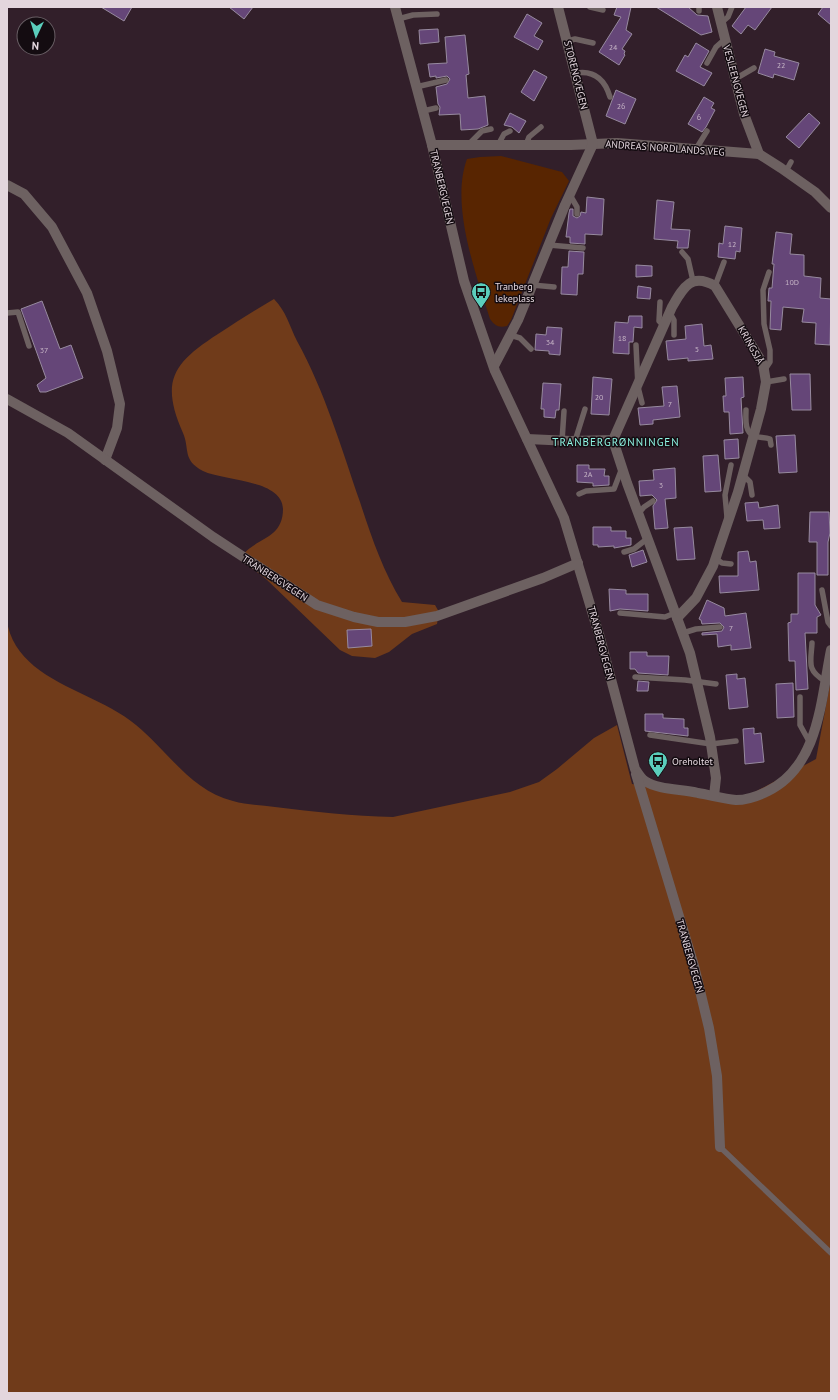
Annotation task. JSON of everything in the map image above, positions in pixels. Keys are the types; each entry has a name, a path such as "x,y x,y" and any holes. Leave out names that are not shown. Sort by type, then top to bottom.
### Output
{"street":[{"name":"TRANBERGVEGEN","path":"395,7 432,145 464,281 494,366 564,518 600,638 635,770 694,966 709,1028 717,1076 720,1147"},
{"name":"STORENGVEGEN","path":"558,7 594,144"},
{"name":"VESLEENGVEGEN","path":"717,7 744,114 758,154"},
{"name":"ANDREAS NORDLANDS VEG","path":"432,145 617,143 758,154 788,166 831,208"},
{"path":"494,366 510,335 570,195 594,144"},
{"path":"7,185 24,194 52,227 87,293 107,351 120,404 117,428 106,460"},
{"path":"715,286 707,281 693,281 683,288 670,312 638,387 613,440 638,514 690,653 711,744 716,778 714,796 737,800 756,797 785,780 797,767 810,743 831,650"},
{"name":"KRINGSJÅ","path":"715,286 762,364 765,377"},
{"path":"676,616 696,598 715,558 728,522 754,436 765,377"},
{"name":"TRANBERGVEGEN","path":"10,402 68,433 213,537 317,605 354,617 378,622 405,622 437,616 543,578 578,563"},
{"path":"527,439 562,441 613,440"},
{"name":"TRANBERGVEGEN","path":"635,770 644,781 659,786 714,796"}],"lane":[{"path":"590,7 604,10"},
{"path":"721,23 728,17 732,7"},
{"path":"398,19 413,15 437,14"},
{"path":"568,41 575,39 593,43"},
{"path":"707,63 716,47 725,39"},
{"path":"735,79 754,68"},
{"path":"576,73 584,71 594,74 603,82 610,97"},
{"path":"416,87 446,80"},
{"path":"423,111 436,108"},
{"path":"526,145 529,137 541,127"},
{"path":"468,145 482,131 490,129"},
{"path":"498,145 504,134 510,131"},
{"path":"696,149 707,131"},
{"path":"570,195 577,207 577,214"},
{"path":"549,245 583,248"},
{"path":"682,252 688,259 693,281"},
{"path":"715,286 724,262"},
{"path":"769,272 763,290 764,324 770,350 770,362 765,377 784,379"},
{"path":"532,285 554,287"},
{"path":"660,302 659,321 664,326"},
{"path":"7,313 18,312 29,346"},
{"path":"670,312 674,320 674,336"},
{"path":"510,335 520,338 531,349"},
{"path":"636,345 638,387 642,402"},
{"path":"575,441 585,409"},
{"path":"746,410 748,432 754,436 770,439 771,445"},
{"path":"562,441 564,411"},
{"path":"728,522 725,495 731,464"},
{"path":"579,494 586,491 614,489 622,467"},
{"path":"743,475 750,482 752,495"},
{"path":"638,514 644,507 653,501"},
{"path":"624,552 634,549 648,538"},
{"path":"715,558 722,563 731,564"},
{"path":"822,590 828,622 831,626"},
{"path":"620,613 665,617 676,616"},
{"path":"683,632 696,628 720,627"},
{"path":"812,643 810,665 815,675 825,681"},
{"path":"635,678 716,684"},
{"path":"800,697 800,725 810,743"},
{"path":"650,735 711,744 736,741"},
{"path":"720,1147 831,1253"}],"shaded area":[{"path":"501,156 562,172 569,181 551,218 511,320 507,326 499,327 490,319 472,261 463,218 461,197 467,159"},
{"path":"274,299 285,314 316,380 332,420 373,540 383,566 395,590 402,602 435,605 439,612 437,624 412,634 389,652 375,658 352,656 340,650 266,579 240,559 252,546 273,533 278,527 282,519 283,509 280,499 273,492 263,486 212,474 196,467 189,458 185,439 176,415 172,400 172,386 175,375 181,364 190,354 203,344"},
{"path":"7,620 10,634 16,646 34,666 46,675 124,716 148,735 180,769 204,788 218,796 243,803 348,815 393,817 510,792 539,782 594,738 617,725 632,784 742,799 816,759 831,679 831,1393 7,1393"}],"building":[{"path":"101,7 132,7 124,21"},
{"path":"229,7 253,7 244,19"},
{"path":"617,7 631,7 626,30 632,34 622,49 625,51 625,55 619,65 599,52 621,17 614,15"},
{"path":"656,7 688,7 697,15 708,16 712,32 701,35"},
{"path":"746,7 772,7 755,30 748,25 741,34 732,26"},
{"path":"823,7 831,7 831,25 818,14"},
{"path":"527,14 542,23 534,36 543,41 538,50 514,37"},
{"path":"438,29 439,42 420,44 419,30"},
{"path":"465,35 469,74 466,75 468,98 485,96 488,125 478,129 461,130 460,114 439,115 440,107 438,104 436,87 447,84 450,79 447,76 436,78 436,76 430,77 428,64 447,63 445,37"},
{"path":"696,43 709,51 700,67 712,73 704,86 676,71 685,55 688,57"},
{"path":"765,49 775,52 774,56 799,63 794,80 774,74 773,78 758,73"},
{"path":"534,70 547,77 534,101 521,92"},
{"path":"616,90 636,99 625,124 606,116"},
{"path":"704,97 714,103 711,108 715,110 702,132 688,124"},
{"path":"510,113 526,121 519,133 512,127 504,125"},
{"path":"809,113 820,123 799,148 786,137"},
{"path":"587,197 604,199 602,235 585,234 585,244 570,243 570,237 566,237 570,209 573,209 573,216 577,218 580,216 581,212 586,213"},
{"path":"657,200 674,202 671,229 690,230 688,248 677,248 678,241 654,239"},
{"path":"725,226 742,228 740,252 736,251 735,259 718,257 719,243 723,244"},
{"path":"776,232 792,234 790,254 804,255 804,276 821,278 820,298 831,299 830,345 815,344 816,323 802,322 804,309 783,307 781,330 770,329 771,301 768,301 769,288 772,288 774,264 772,264"},
{"path":"569,251 584,252 583,274 578,274 577,295 561,294 562,267 568,267"},
{"path":"636,265 652,266 652,276 636,277"},
{"path":"638,286 651,288 650,299 637,298"},
{"path":"42,301 60,349 71,345 83,378 46,392 40,392 37,385 46,378 21,309"},
{"path":"629,316 642,316 642,328 634,327 633,342 629,342 629,354 613,353 615,322 628,323"},
{"path":"702,324 704,346 711,345 713,359 688,361 688,358 668,360 666,341 686,339 685,326"},
{"path":"547,327 562,328 560,355 549,354 549,351 535,350 536,334 546,335"},
{"path":"790,374 810,374 811,410 792,410"},
{"path":"593,377 612,379 609,415 591,414"},
{"path":"743,377 744,397 741,398 743,433 730,434 729,412 724,412 723,396 726,396 725,378"},
{"path":"543,383 561,384 559,410 556,410 555,418 544,417 544,409 541,409"},
{"path":"677,386 680,417 653,420 653,424 640,425 638,408 664,406 662,387"},
{"path":"795,435 797,472 779,473 776,436"},
{"path":"738,439 739,458 725,459 724,440"},
{"path":"718,455 721,491 705,492 703,456"},
{"path":"577,465 589,465 589,469 605,469 604,476 609,476 609,485 593,486 593,483 577,482"},
{"path":"675,468 676,498 665,499 668,528 655,529 653,506 657,500 652,495 640,496 639,481 654,480 653,470"},
{"path":"758,502 759,508 778,505 780,528 764,529 763,520 747,521 745,503"},
{"path":"810,512 829,512 830,533 828,542 828,575 817,575 817,542 809,542"},
{"path":"593,527 611,527 611,531 626,531 626,538 631,538 631,545 614,548 614,546 598,547 598,545 593,545"},
{"path":"692,527 695,559 677,560 674,528"},
{"path":"643,550 647,562 632,567 629,555"},
{"path":"748,551 750,562 756,561 759,590 720,593 719,576 738,576 738,552"},
{"path":"798,573 815,573 815,605 821,615 817,617 817,633 805,633 808,689 796,690 795,661 789,661 788,623 791,622 791,614 798,614"},
{"path":"609,589 626,590 626,594 648,594 648,611 620,609 610,611"},
{"path":"707,600 724,608 725,616 746,613 751,648 731,650 731,645 718,647 717,634 702,635 702,633 722,631 724,627 720,623 702,624 701,620 699,619"},
{"path":"371,629 372,646 348,648 347,630"},
{"path":"630,652 647,652 647,656 669,656 668,675 638,673 635,669 630,669"},
{"path":"737,674 737,679 745,678 748,707 729,709 726,675"},
{"path":"638,681 649,682 648,691 637,691"},
{"path":"793,683 794,717 777,718 776,684"},
{"path":"645,714 663,714 663,718 684,719 684,728 688,728 688,736 645,731"},
{"path":"754,728 754,734 761,733 764,762 745,764 743,729"}],"place":[{"name":"Tranberg lekeplass","path":"481,309"},
{"name":"Oreholtet","path":"658,778"}],"district":[{"name":"TRANBERGRØNNINGEN","path":"616,442"}]}
